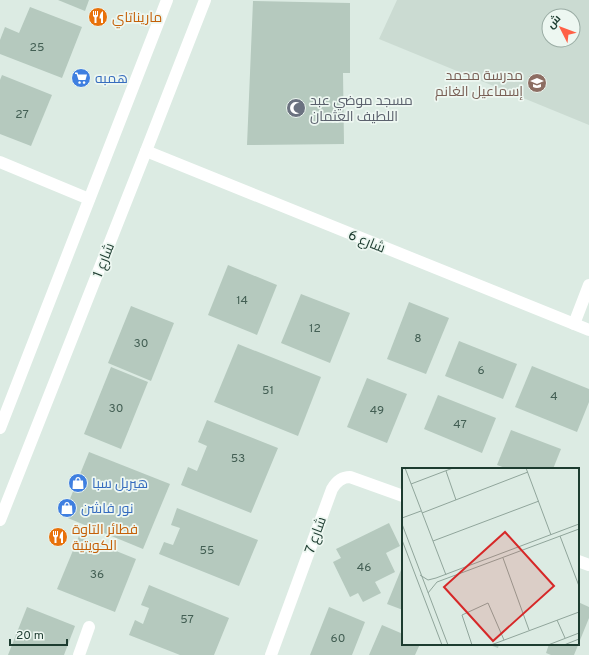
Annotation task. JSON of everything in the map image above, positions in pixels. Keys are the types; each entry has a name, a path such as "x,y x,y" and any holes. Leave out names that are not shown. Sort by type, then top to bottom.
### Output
{"street":[{"path":"0,428 167,0"},
{"name":"شارع 1","path":"0,520 205,0"},
{"name":"شارع 6","path":"146,151 589,330"},
{"path":"0,162 89,199"},
{"path":"574,324 589,284"},
{"name":"شارع 7","path":"271,655 332,489 336,483 342,479 357,479 402,496"},
{"path":"579,561 589,565"},
{"path":"79,655 89,627"}],"shaded area":[{"name":"مدرسة محمد إسماعيل الغانم","path":"397,0 589,0 589,125 379,39"}],"building":[{"path":"58,0 89,0 85,11"},
{"name":"مسجد موضي عبد اللطيف العثمان","path":"253,1 350,3 350,73 343,73 344,144 247,145"},
{"path":"30,7 82,27 62,78 0,54 0,40 5,27 19,33"},
{"path":"2,75 52,95 31,146 0,134 0,80"},
{"path":"228,265 277,285 257,335 208,315"},
{"path":"301,294 350,313 330,363 281,343"},
{"path":"409,302 449,318 426,374 387,359"},
{"path":"131,306 174,323 151,381 108,363"},
{"path":"459,341 517,364 503,399 445,376"},
{"path":"238,344 321,377 298,436 214,402"},
{"path":"532,366 589,389 589,402 577,432 515,407"},
{"path":"111,367 148,382 121,449 84,434"},
{"path":"367,378 407,394 387,443 347,427"},
{"path":"438,395 496,418 482,453 424,429"},
{"path":"207,420 278,448 251,513 181,485 188,467 197,471 207,446 198,442"},
{"path":"511,430 561,449 553,468 505,468 497,465"},
{"path":"89,452 170,484 143,549 63,516"},
{"path":"177,508 258,540 239,586 159,554 164,542 173,545 180,528 171,525"},
{"path":"389,523 400,546 386,553 395,572 375,582 381,593 363,602 358,593 350,597 333,562 341,558 336,549"},
{"path":"79,536 136,559 115,612 57,589"},
{"path":"402,567 402,610 387,604"},
{"path":"149,585 229,618 214,655 180,655 129,635 135,620 143,624 149,608 141,605"},
{"path":"579,602 589,607 589,618 579,643"},
{"path":"27,607 75,626 64,655 8,655"},
{"path":"329,607 365,622 352,655 310,655"},
{"path":"382,625 402,634 402,645 420,645 415,655 369,655"},
{"path":"490,645 499,645 498,648"},
{"path":"549,645 578,645 574,655 551,655 546,653"}],"place":[{"name":"ماريناتاي","path":"98,17"},
{"name":"همبه","path":"81,78"},
{"name":"مدرسة محمد إسماعيل الغانم","path":"537,83"},
{"name":"مسجد موضي عبد اللطيف العثمان","path":"296,108"},
{"name":"هيربل سبا","path":"78,483"},
{"name":"نور فاشن","path":"67,508"},
{"name":"فطائر التاوة الكويتية","path":"58,537"}]}
